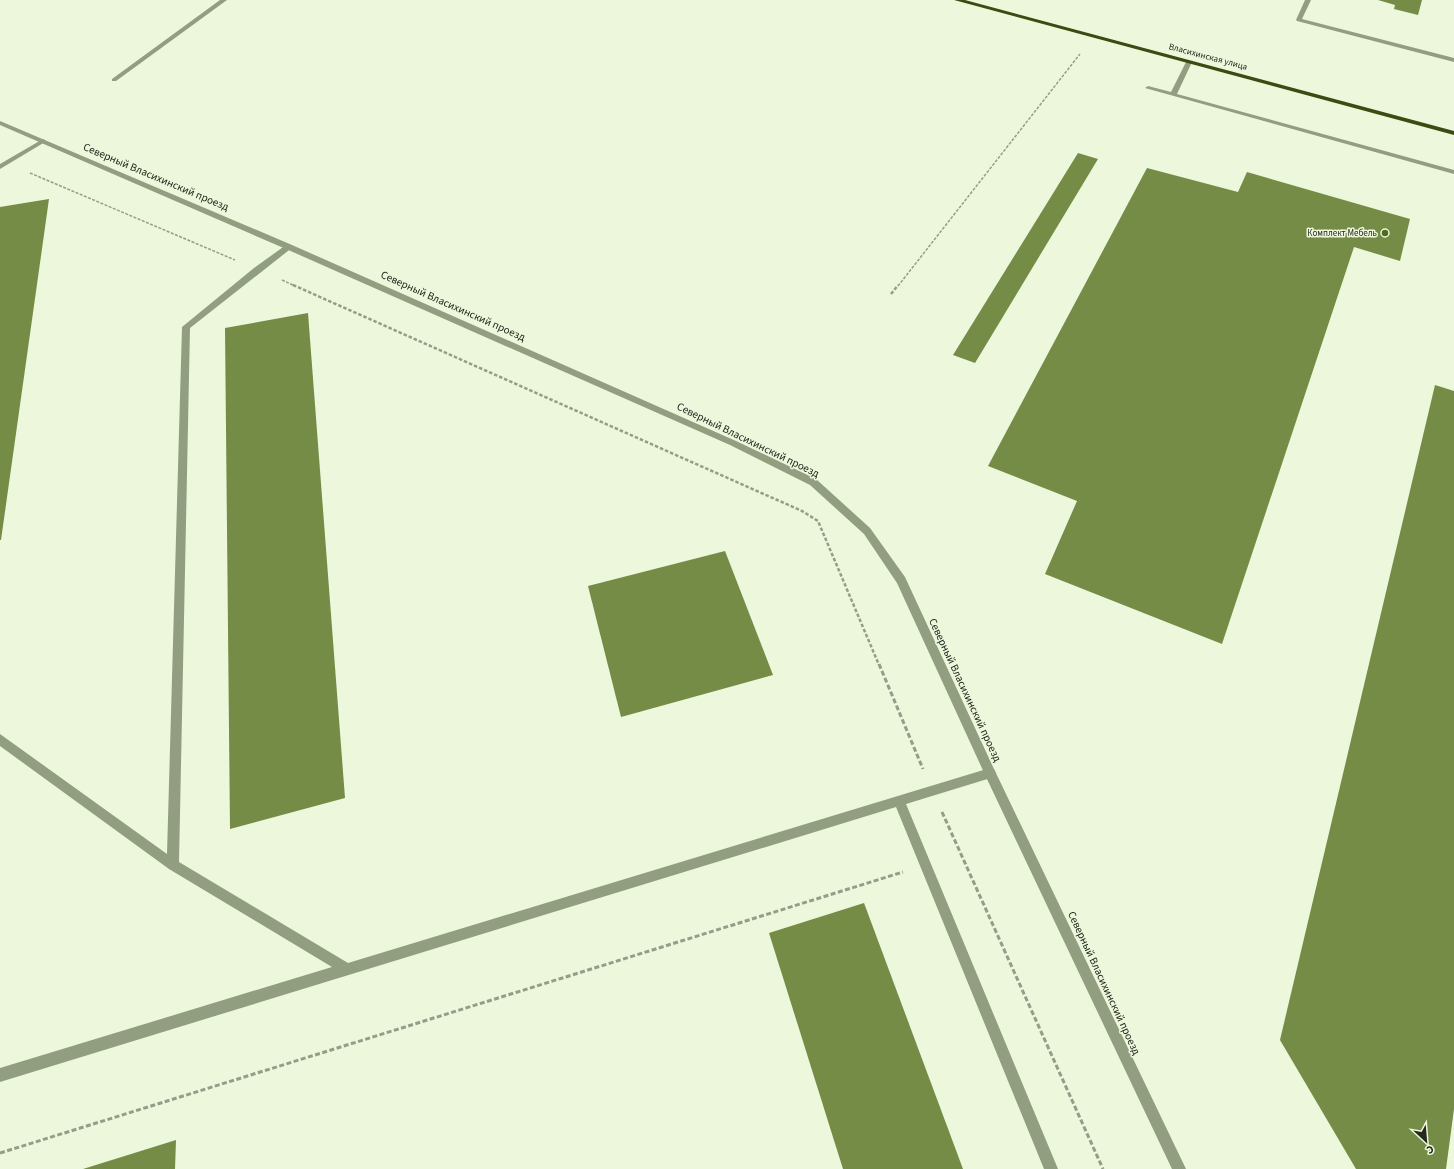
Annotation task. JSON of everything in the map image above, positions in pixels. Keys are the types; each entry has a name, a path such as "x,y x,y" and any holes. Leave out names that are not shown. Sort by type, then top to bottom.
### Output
{"highway":[{"name":"Власихинская улица","path":"957,0 1454,133"}],"street":[{"path":"114,80 224,0"},
{"path":"1308,0 1299,20 1454,60"},
{"path":"1173,95 1189,62"},
{"path":"1148,88 1454,172"},
{"name":"Северный Власихинский проезд","path":"0,123 289,247 733,443 813,482 867,531 901,580 990,773 1179,1169"},
{"path":"3,165 44,141"},
{"path":"173,865 186,326 257,270 289,247"},
{"path":"0,739 173,865 347,969"},
{"path":"0,1075 990,773"},
{"path":"899,801 1050,1169"}],"path":[{"path":"891,294 1094,37"},
{"path":"3,165 257,270 795,508 818,521 933,791 1103,1169"},
{"path":"0,1153 925,866"}],"building":[{"path":"1378,0 1422,0 1418,15 1394,9 1395,5"},
{"path":"1078,153 1098,159 975,363 953,355"},
{"path":"1147,168 1238,192 1247,172 1410,219 1400,261 1354,247 1222,644 1045,574 1077,501 988,466"},
{"path":"49,199 1,540 0,540 0,207"},
{"path":"308,313 345,798 230,829 225,328"},
{"path":"1435,385 1454,391 1454,1109 1446,1169 1356,1169 1280,1040"},
{"path":"725,551 773,675 621,717 588,586"},
{"path":"864,903 963,1169 843,1169 769,933"},
{"path":"176,1140 175,1169 83,1169"}],"place":[{"name":"Комплект Мебель","path":"1385,233"}]}
